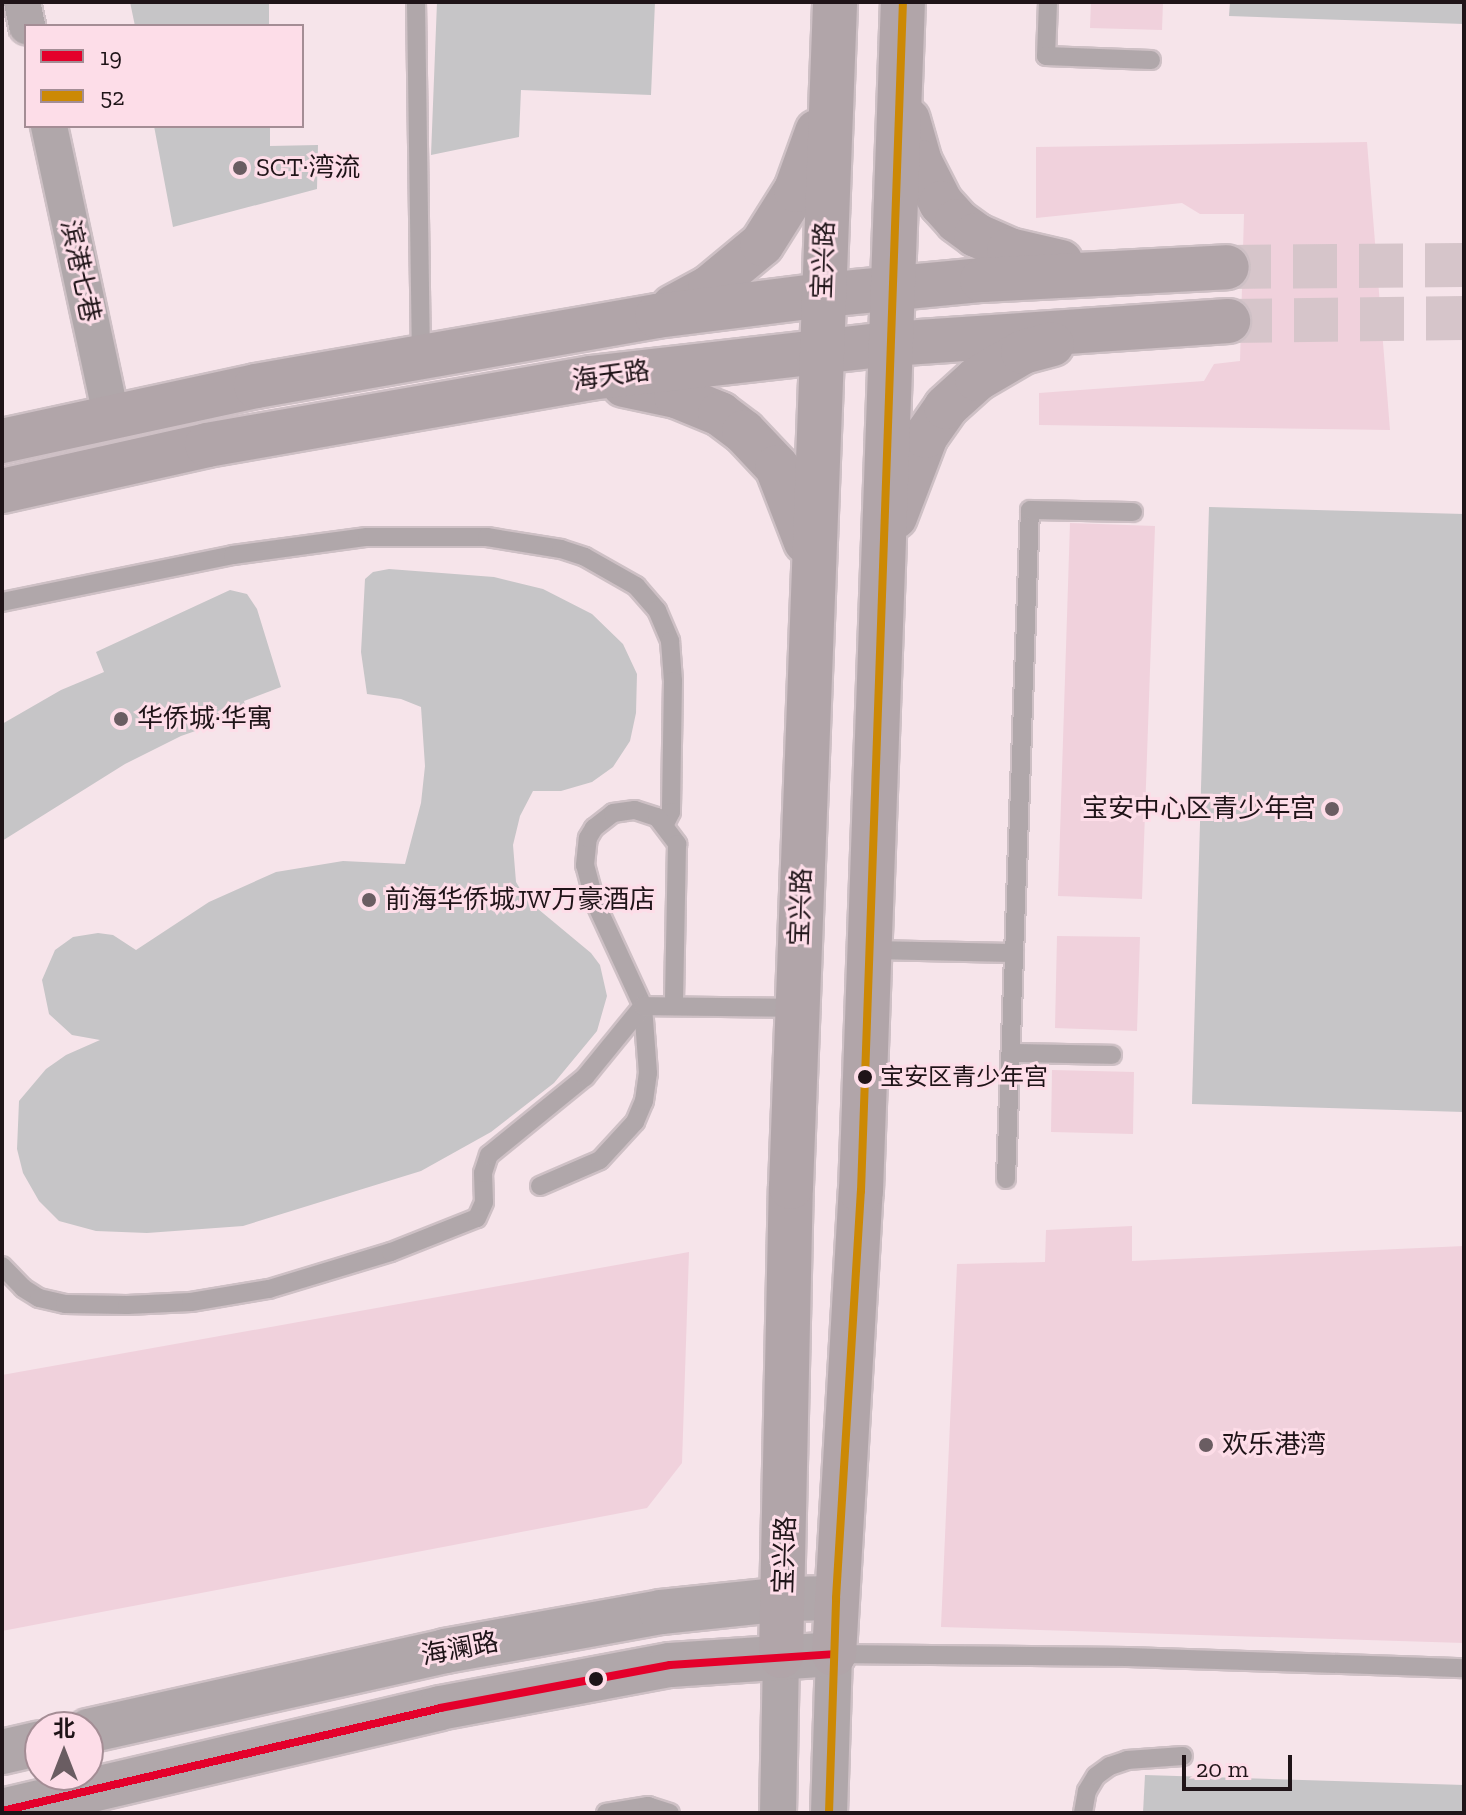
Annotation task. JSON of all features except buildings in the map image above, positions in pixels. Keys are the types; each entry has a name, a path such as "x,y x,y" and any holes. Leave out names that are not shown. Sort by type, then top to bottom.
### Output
{"main road":[{"name":"宝兴路","path":"781,1656 791,1187 835,2"},
{"name":"宝兴路","path":"834,1654 861,1191 903,2"},
{"path":"900,88 920,162 941,203 957,221 976,235 1009,250 1102,272"},
{"path":"657,316 710,287 762,244 796,190 831,92"},
{"name":"海天路","path":"2,441 111,416 421,355 657,316 891,289 1102,272 1227,267"},
{"name":"海天路","path":"2,491 207,445 590,378 890,344 1228,321"},
{"path":"882,557 910,472 926,436 946,407 977,379 1023,352 1106,329"},
{"path":"590,378 676,396 720,414 744,432 777,467 813,559"},
{"path":"791,1187 861,1191"}],"street":[{"path":"22,2 27,24"},
{"name":"滨港七巷","path":"49,128 111,416"},
{"name":"海澜路","path":"104,1727 445,1651 661,1612 784,1599 836,1598"},
{"name":"海澜路","path":"2,1811 440,1708 670,1665 834,1654"},
{"name":"宝兴路","path":"829,1813 834,1654"},
{"name":"宝兴路","path":"778,1813 781,1656"},
{"path":"2,1752 24,1747"}],"lane":[{"path":"416,2 421,355"},
{"path":"1048,2 1046,56 1151,60"},
{"path":"1006,1179 1030,510 1133,512"},
{"path":"2,602 233,555 367,537 487,537 561,549 585,557 636,586 657,610 670,641 673,681 671,812 665,824"},
{"path":"540,1186 600,1160 635,1122 644,1101 648,1073 643,1006 595,902 585,865 585,848 594,828 613,813 635,810 657,817 677,844 674,1006"},
{"path":"871,950 1014,953"},
{"path":"643,1006 798,1008"},
{"path":"2,1266 23,1288 39,1298 65,1304 191,1302 269,1289 391,1252 467,1224 482,1210 484,1165 489,1155 585,1077 643,1006"},
{"path":"1011,1053 1112,1055"},
{"path":"834,1654 1128,1657 1464,1668"},
{"path":"1083,1813 1087,1791 1096,1776 1110,1766 1127,1760 1183,1756"},
{"path":"606,1813 648,1806 670,1813"}],"shaded area":[{"path":"1091,2 1163,2 1162,30 1090,28"},
{"path":"1367,142 1390,430 1039,425 1039,393 1204,381 1214,364 1240,361 1244,214 1200,214 1182,203 1036,218 1036,147"},
{"path":"1070,523 1155,526 1142,899 1058,896"},
{"path":"1057,936 1140,937 1137,1031 1055,1028"},
{"path":"1052,1070 1134,1072 1133,1134 1051,1132"},
{"name":"欢乐港湾","path":"1132,1226 1132,1261 1464,1246 1464,1643 941,1627 957,1264 1045,1262 1046,1230"},
{"path":"689,1252 682,1463 647,1508 2,1631 2,1375"}],"tunnel":[{"path":"1227,267 1464,265"},
{"path":"1228,321 1464,318"}],"transit line":[{"name":"52","path":"829,1813 836,1598 861,1191 903,2"},
{"name":"19","path":"2,1811 440,1708 670,1665 834,1654"}],"place":[{"name":"SCT·湾流","path":"240,168"},
{"name":"华侨城·华寓","path":"121,719"},
{"name":"宝安中心区青少年宫","path":"1332,809"},
{"name":"前海华侨城JW万豪酒店","path":"369,900"},
{"name":"宝安区青少年宫","path":"865,1077"},
{"name":"欢乐港湾","path":"1206,1445"}]}
